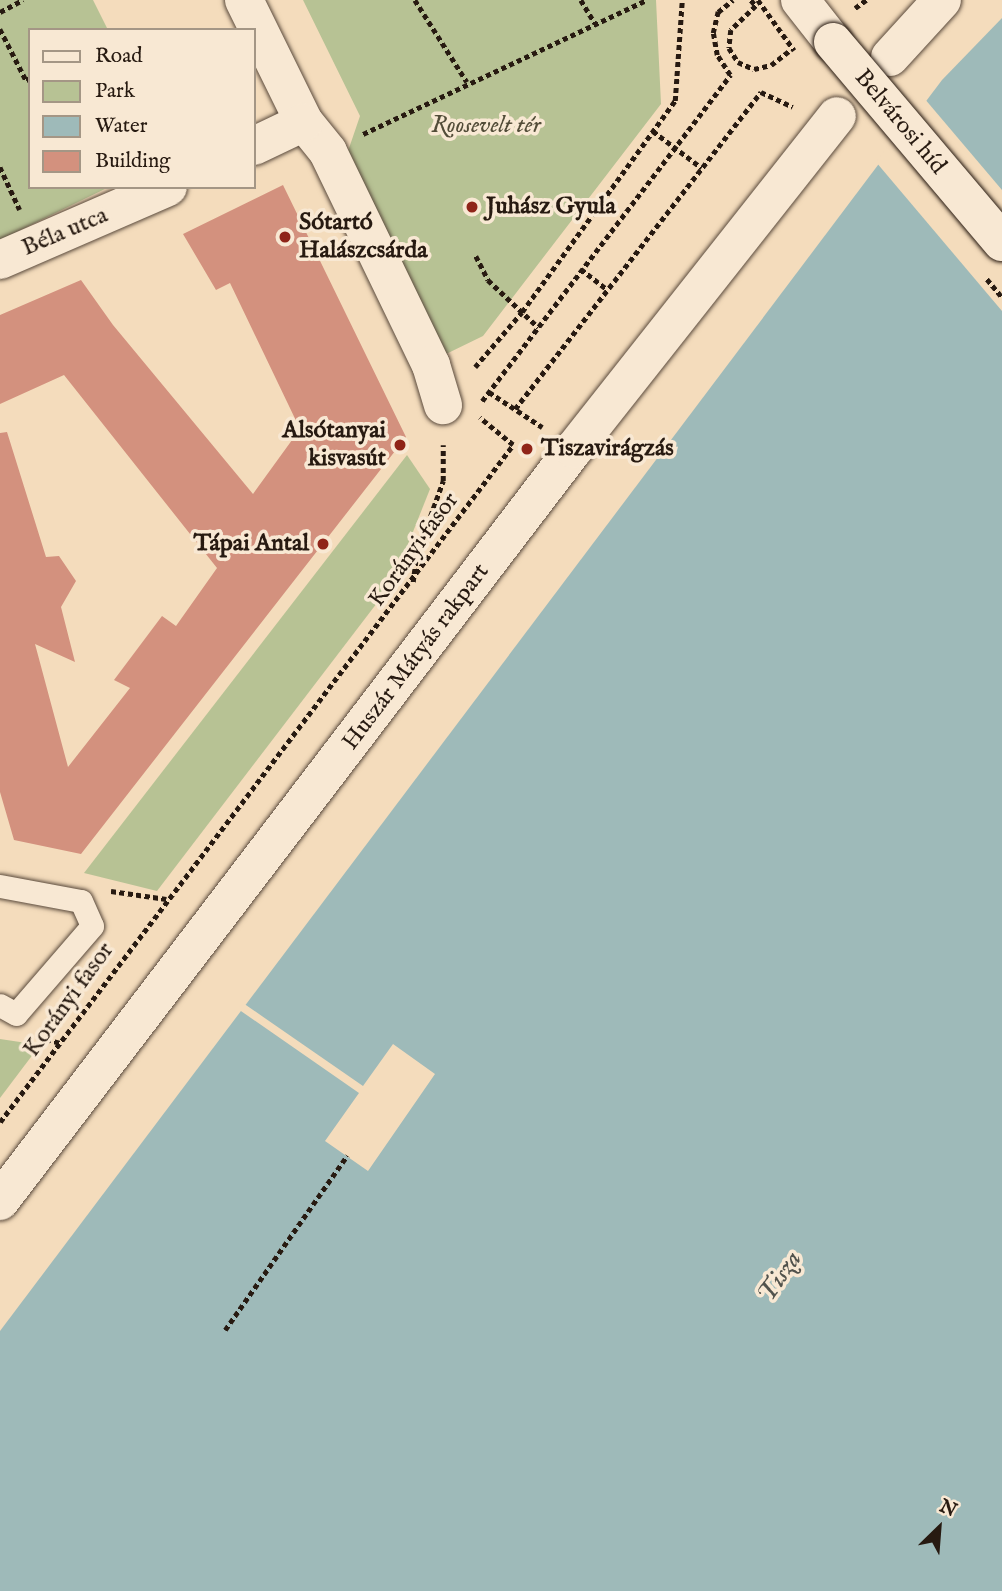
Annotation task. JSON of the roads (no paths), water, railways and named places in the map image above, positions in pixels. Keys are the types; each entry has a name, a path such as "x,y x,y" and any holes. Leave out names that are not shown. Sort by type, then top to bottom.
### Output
{"street":[{"path":"244,0 304,122 328,152 431,365 443,405"},
{"name":"Belvárosi híd","path":"800,0 1002,242"},
{"path":"890,57 942,0"},
{"name":"Huszár Mátyás rakpart","path":"0,1201 566,460 834,120"},
{"path":"256,145 304,122"},
{"name":"Béla utca","path":"0,260 163,189"}],"lane":[{"path":"0,886 81,901 92,926 16,1014 0,1005"}],"water":[{"name":"Tisza","path":"1002,18 1002,1591 0,1591 0,1331 942,80"}],"place":[{"name":"Juhász Gyula","path":"472,207"},
{"name":"Sótartó Halászcsárda","path":"285,237"},
{"name":"Alsótanyai kisvasút","path":"400,445"},
{"name":"Tiszavirágzás","path":"527,449"},
{"name":"Tápai Antal","path":"323,544"}],"park label":[{"name":"Roosevelt tér","path":"486,126"}]}
